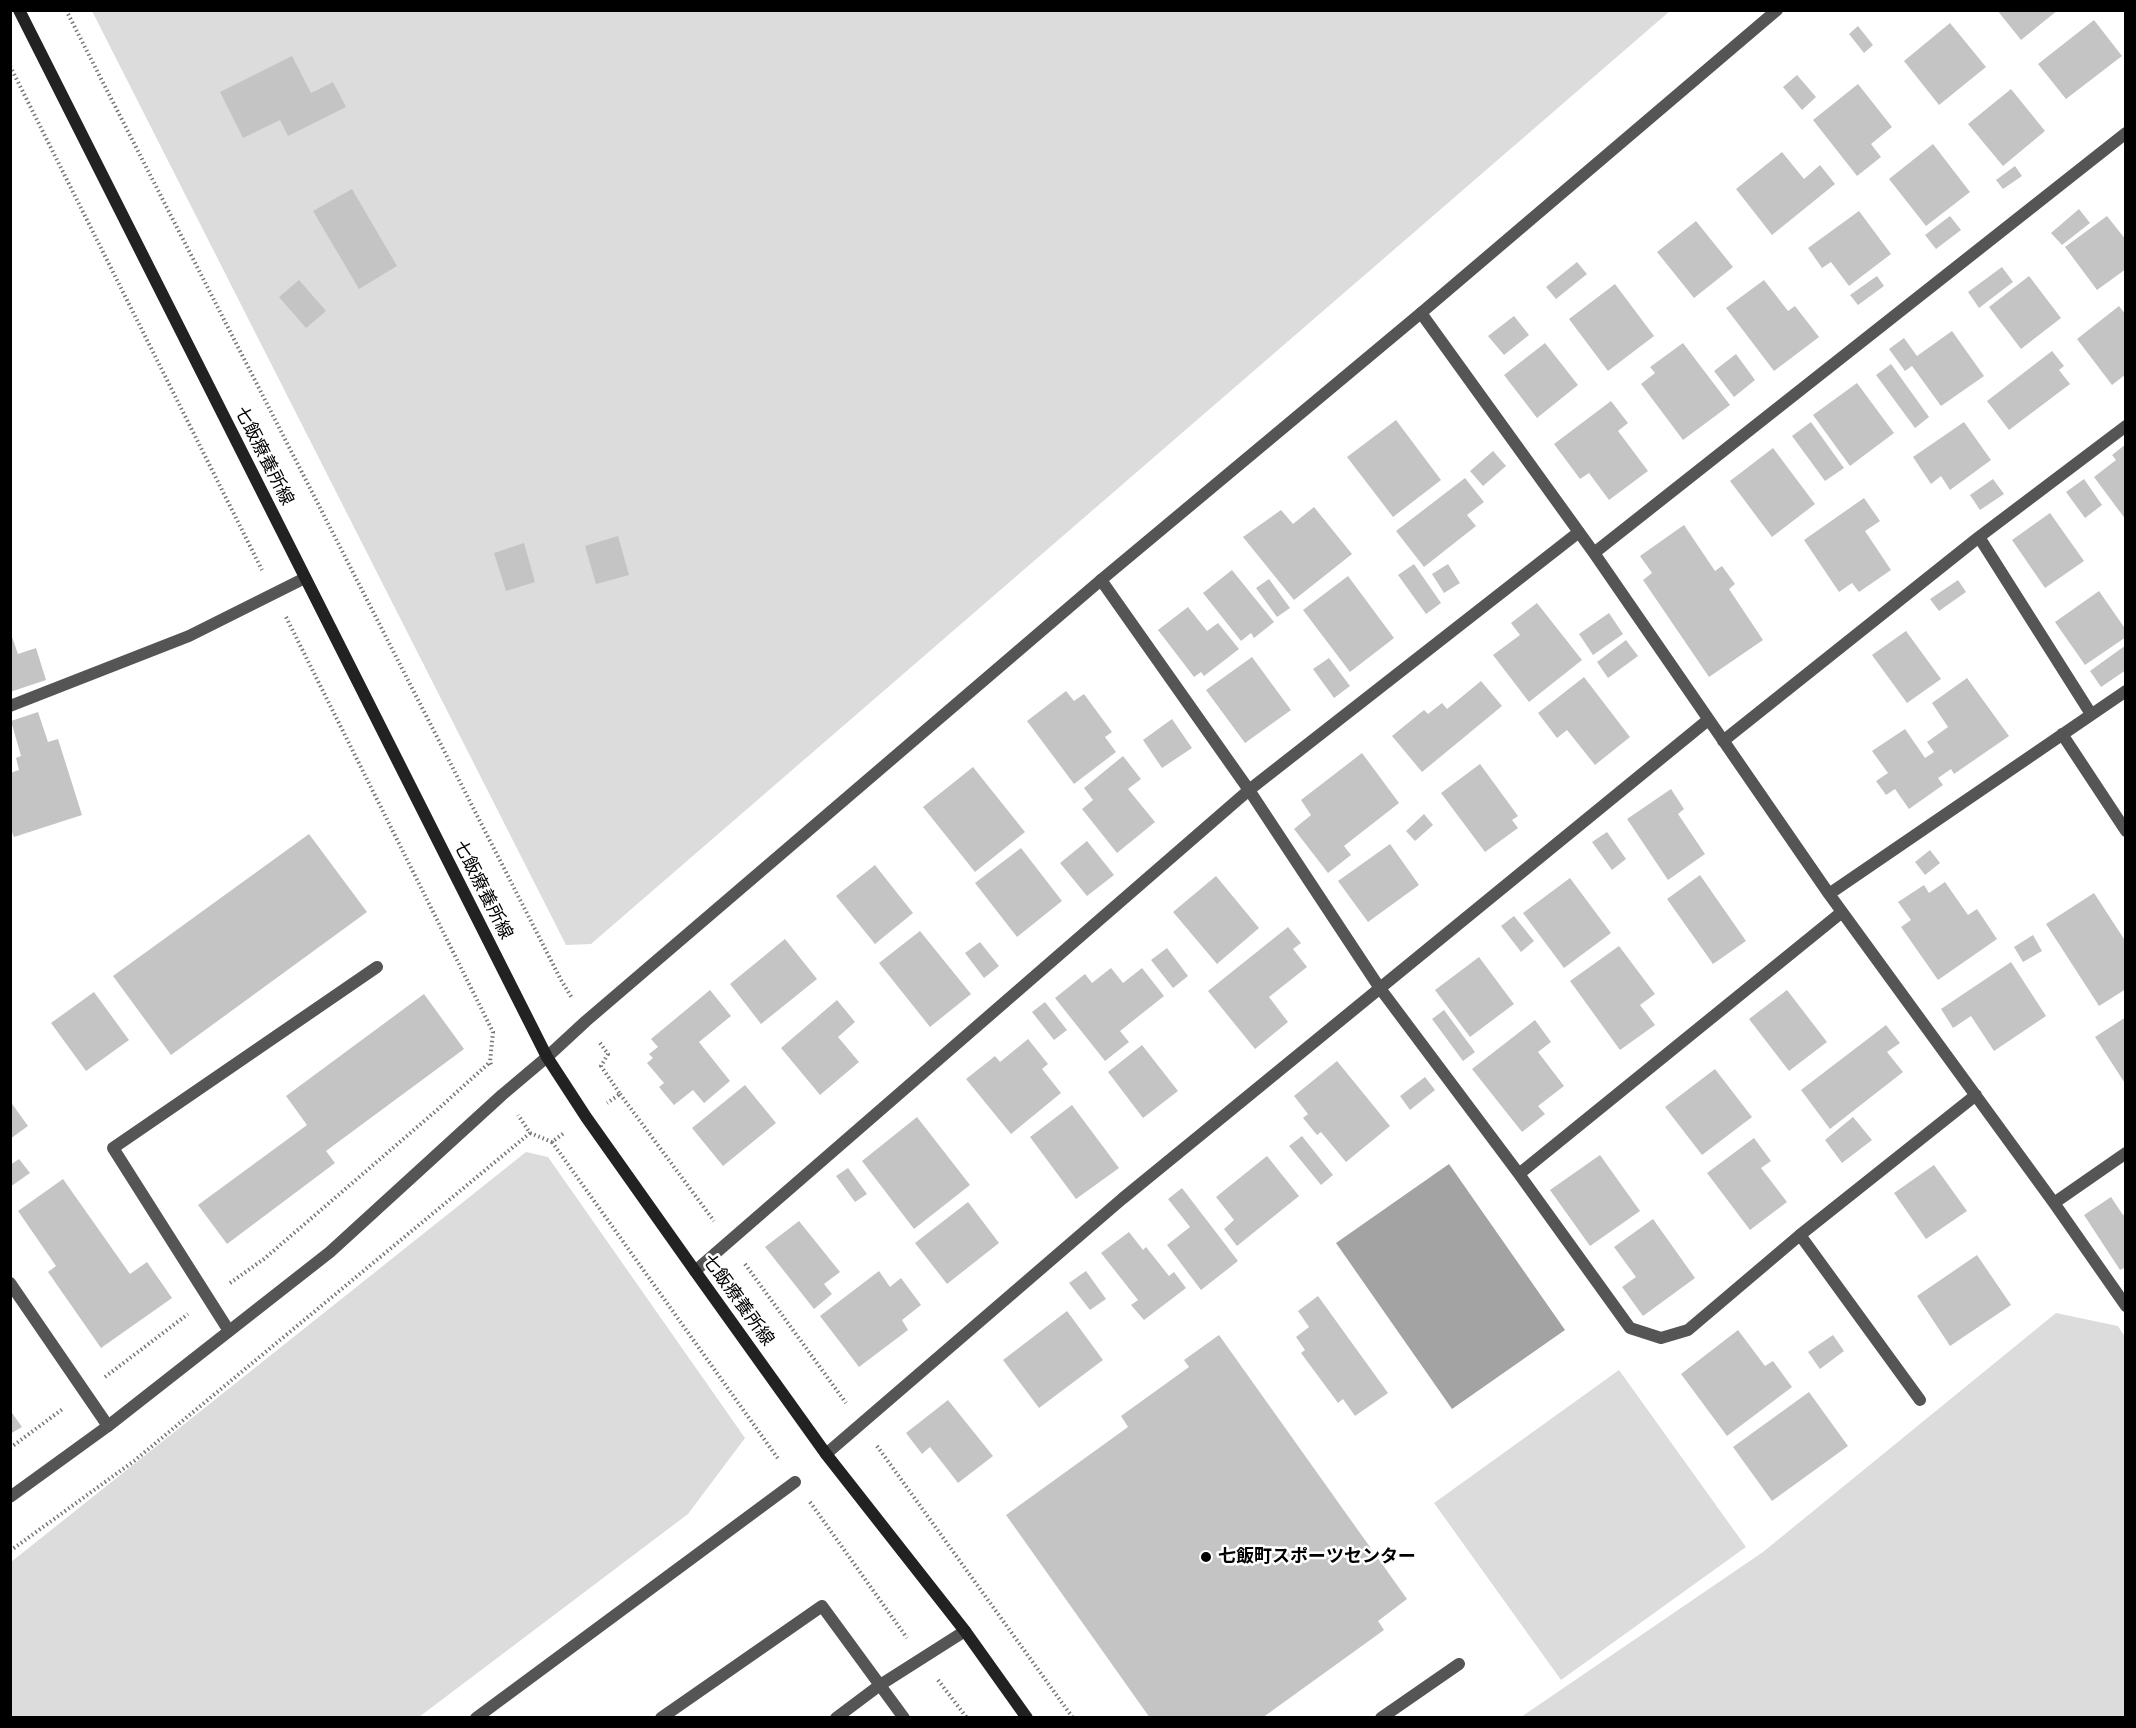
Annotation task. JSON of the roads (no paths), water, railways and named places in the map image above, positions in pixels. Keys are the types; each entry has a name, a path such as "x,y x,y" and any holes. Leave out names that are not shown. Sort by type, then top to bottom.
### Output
{"main road":[{"name":"七飯療養所線","path":"19,10 547,1057 586,1117 826,1454 965,1631 1027,1718"}],"street":[{"path":"10,1497 108,1426 330,1252 586,1021 1101,580 1777,10"},
{"path":"1594,554 2126,133"},
{"path":"1420,313 1579,532 1829,894 2054,1203 2126,1306"},
{"path":"1723,741 1979,537 2126,426"},
{"path":"695,1271 1249,790 1579,532"},
{"path":"1979,537 2091,714"},
{"path":"10,706 189,636 306,578"},
{"path":"1101,580 1249,790 1379,987 1519,1174 1630,1328 1661,1338 1688,1330 1800,1235 1976,1095"},
{"path":"1829,894 2126,691"},
{"path":"826,1454 1122,1199 1708,720"},
{"path":"2062,734 2126,831"},
{"path":"1519,1174 1842,912"},
{"path":"230,1330 113,1149 377,966"},
{"path":"2054,1203 2126,1153"},
{"path":"1800,1235 1920,1400"},
{"path":"10,1282 108,1426"},
{"path":"476,1718 795,1482"},
{"path":"662,1718 822,1605 904,1718"},
{"path":"836,1718 880,1685 965,1631"},
{"path":"1381,1718 1459,1664"}],"place":[{"name":"七飯町スポーツセンター","path":"1206,1557"}]}
